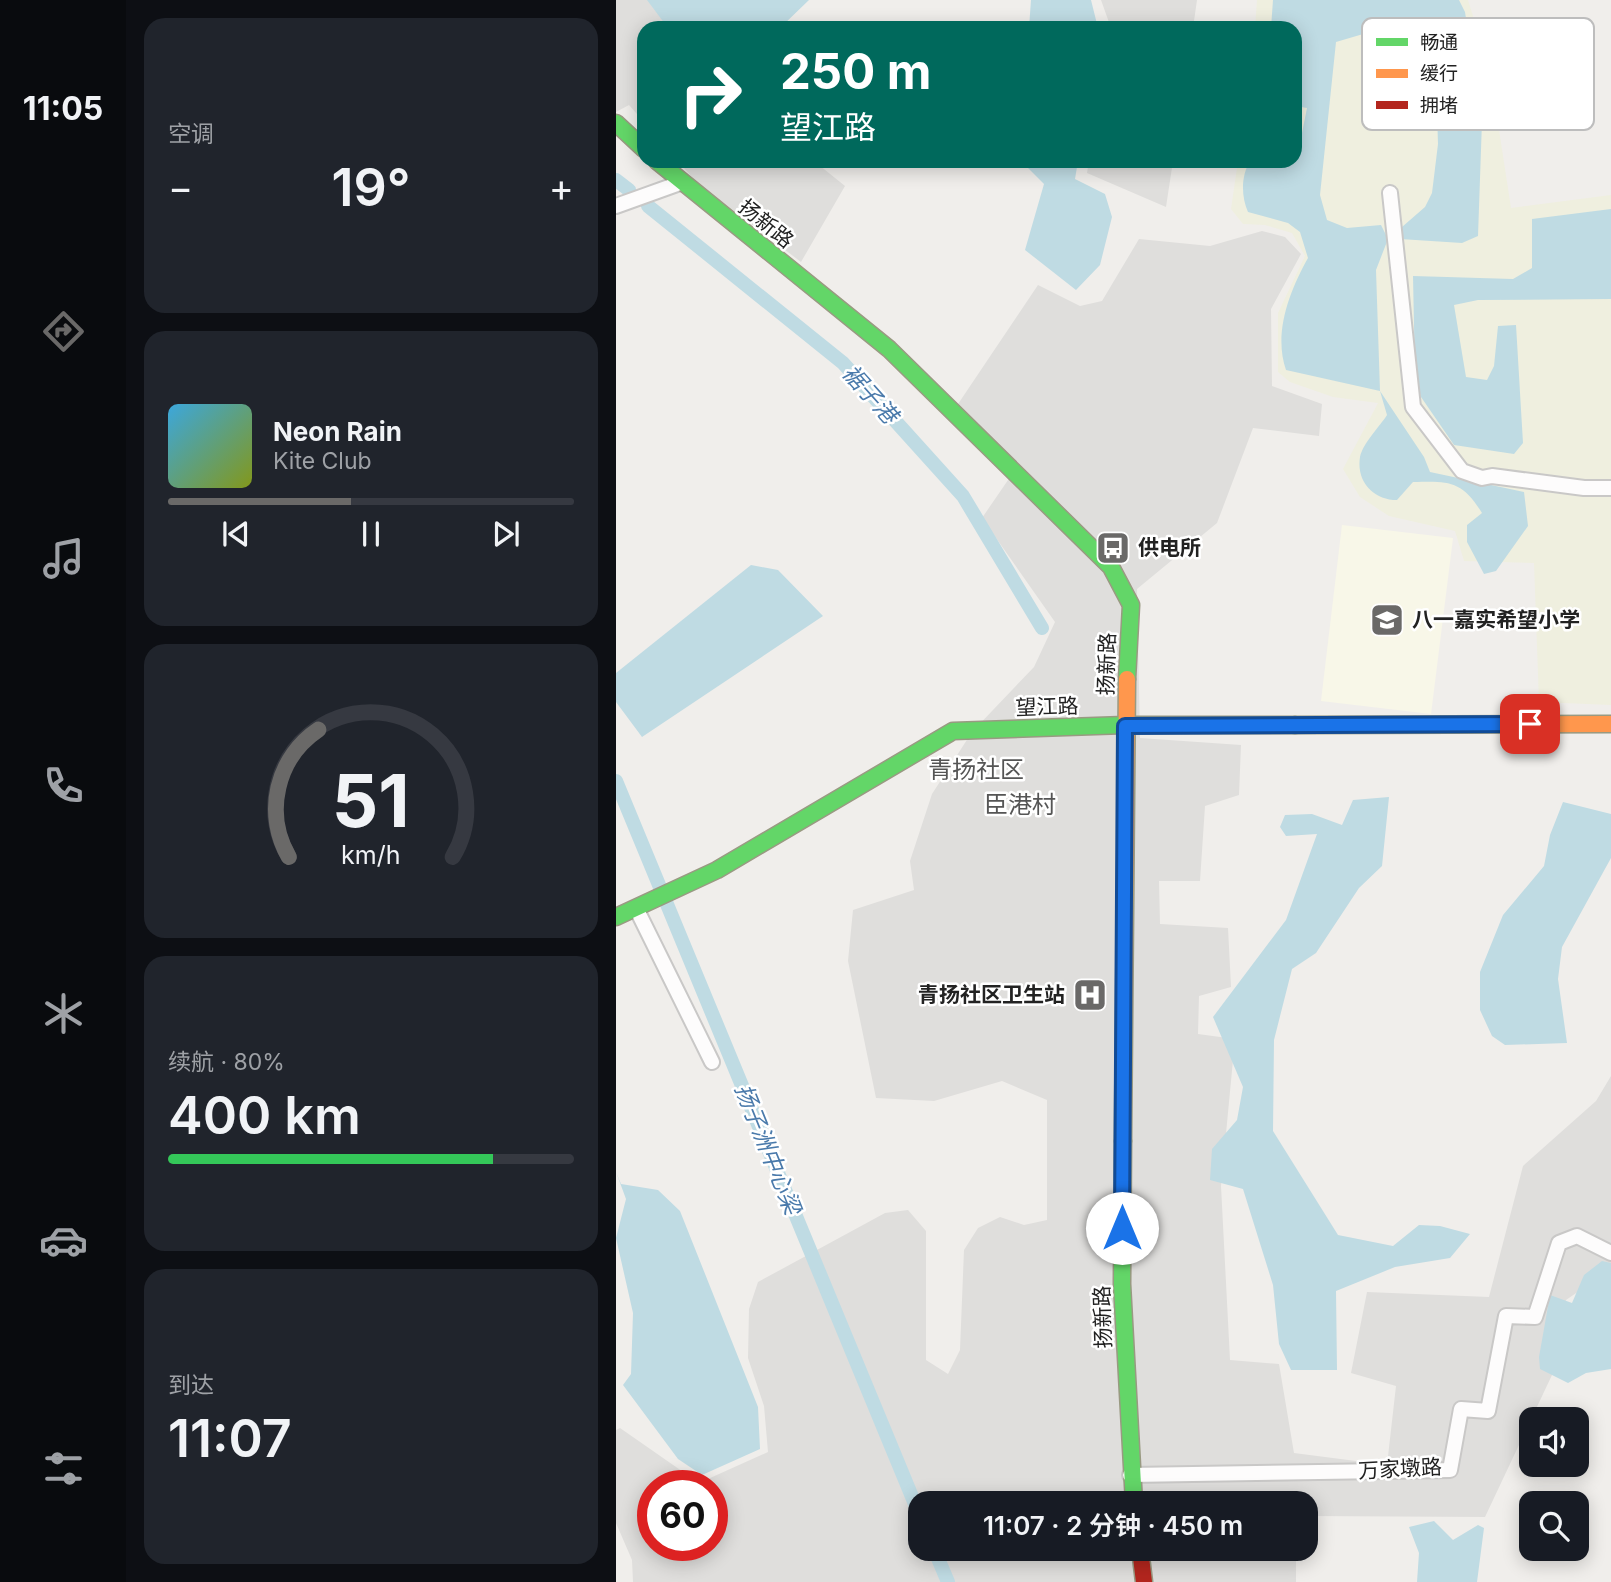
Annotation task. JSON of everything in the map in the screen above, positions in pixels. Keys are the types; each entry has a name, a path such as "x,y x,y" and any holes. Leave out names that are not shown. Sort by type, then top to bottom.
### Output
{"main road":[{"path":"616,123 637,142"},
{"name":"扬新路","path":"664,168 889,349 1111,567 1130,605 1125,726 1122,1284 1132,1491"},
{"name":"望江路","path":"616,917 680,889 953,731 1125,726 1611,724"},
{"path":"1141,1561 1144,1582"}],"street":[{"path":"616,206 680,183"},
{"path":"1390,193 1413,407 1462,471 1482,478 1492,476 1584,488 1611,488"},
{"path":"643,906 712,1062"},
{"name":"万家墩路","path":"1130,1475 1450,1470 1461,1409 1488,1411 1506,1316 1535,1317 1559,1243 1577,1236 1611,1253"}],"shaded area":[{"path":"616,0 663,0 681,21 637,21 637,114 629,105 616,112"},
{"path":"1101,0 1197,0 1194,21 1108,21"},
{"path":"684,168 823,168 845,186 801,262 696,182"},
{"path":"1088,168 1172,168 1166,207 1087,173"},
{"path":"1262,231 1285,237 1301,254 1271,309 1272,386 1322,404 1319,436 1253,428 1217,523 1137,589 1140,738 1241,745 1239,795 1205,806 1200,881 1159,881 1160,924 1228,928 1231,987 1199,996 1198,1034 1235,1039 1221,1186 1230,1360 1279,1364 1294,1453 1387,1465 1396,1386 1351,1373 1367,1292 1489,1297 1523,1166 1596,1101 1611,1076 1611,1269 1566,1300 1552,1375 1537,1407 1519,1407 1519,1445 1485,1517 1318,1516 1318,1491 908,1491 908,1561 1296,1561 1296,1582 633,1582 632,1560 616,1523 616,1430 620,1428 680,1470 637,1470 637,1561 728,1561 728,1470 768,1452 764,1406 748,1358 749,1309 758,1282 885,1213 908,1210 926,1231 926,1360 948,1374 960,1350 964,1250 978,1228 1000,1217 1024,1225 1047,1220 1047,1100 1002,1081 934,1101 876,1098 848,961 853,910 914,890 910,861 932,794 972,732 1034,667 1055,622 982,518 1019,464 956,407 1038,285 1080,306 1102,301 1139,239 1210,246"},
{"name":"八一嘉实希望小学","path":"1342,525 1453,538 1431,714 1321,701"}],"green space":[{"path":"1257,0 1468,0 1474,18 1362,18 1362,130 1499,130 1511,208 1611,195 1611,705 1539,702 1534,563 1464,561 1455,531 1389,516 1360,497 1343,469 1378,403 1333,397 1290,382 1278,372 1278,313 1305,256 1292,233 1265,225 1243,224 1231,209 1237,168 1302,168 1302,21 1256,21"}],"water":[{"path":"647,0 809,0 787,21 663,21"},
{"path":"1031,0 1091,0 1096,21 1030,21"},
{"path":"1273,0 1459,0 1465,12 1466,18 1362,18 1362,34 1336,42 1320,195 1327,220 1347,228 1381,225 1388,239 1376,270 1380,391 1286,370 1281,341 1285,312 1308,258 1300,232 1288,223 1248,212 1243,193 1247,168 1302,168 1302,133 1307,108 1302,107 1302,21 1272,21"},
{"path":"1438,130 1482,130 1478,236 1462,243 1400,239 1402,227 1425,207 1432,193"},
{"path":"1028,168 1077,168 1075,179 1105,194 1112,217 1100,265 1076,290 1025,250 1044,184"},
{"path":"1611,209 1611,299 1478,300 1454,305 1466,377 1487,380 1494,366 1498,326 1516,325 1523,443 1514,454 1454,445 1421,397 1415,375 1413,276 1513,279 1532,268 1532,219"},
{"path":"1380,391 1424,457 1430,472 1524,492 1528,526 1496,571 1484,574 1467,542 1467,525 1482,513 1461,488 1445,483 1413,482 1397,500 1381,497 1364,482 1359,466 1360,457 1368,440 1387,415"},
{"path":"751,565 778,570 823,616 642,737 616,702 616,673"},
{"path":"1389,797 1382,866 1359,888 1316,953 1292,969 1274,1040 1273,1131 1338,1235 1393,1246 1419,1225 1440,1226 1470,1234 1450,1258 1395,1267 1336,1291 1337,1370 1291,1370 1279,1344 1273,1285 1243,1189 1210,1180 1212,1149 1237,1120 1243,1087 1213,1017 1286,920 1317,834 1286,836 1280,827 1285,815 1312,814 1342,825 1353,800"},
{"path":"1563,802 1611,814 1611,858 1562,947 1558,979 1567,1043 1505,1045 1492,1036 1480,1010 1480,972 1503,915 1544,866 1550,835"},
{"path":"616,1172 621,1184 658,1190 680,1211 758,1407 760,1449 713,1470 694,1470 678,1459 623,1385 631,1374 633,1313 616,1238 626,1199"},
{"path":"1602,1261 1611,1263 1611,1369 1586,1373 1568,1383 1540,1369 1539,1357 1550,1295 1572,1303 1584,1275"},
{"path":"1434,1521 1453,1540 1478,1525 1484,1528 1477,1582 1417,1582 1419,1553 1409,1527"}],"waterway":[{"path":"616,180 629,190"},
{"name":"裾子港","path":"648,206 843,363 963,496 1042,628"},
{"name":"扬子洲中心梁","path":"616,781 910,1491"},
{"name":"扬子洲中心梁","path":"939,1561 948,1582"}],"traffic: fast":[{"path":"616,123 637,142"},
{"path":"666,168 889,349 1111,567 1131,605 1127,679"},
{"path":"616,917 717,870 953,731 1125,725 1295,725"},
{"path":"1123,1141 1122,1284 1133,1491"}],"traffic: slow":[{"path":"1123,1141 1127,679"},
{"path":"1295,725 1611,724"}],"traffic: jam":[{"path":"1141,1561 1144,1582"}],"place":[{"name":"供电所","path":"1113,548"},
{"name":"八一嘉实希望小学","path":"1387,620"},
{"name":"青扬社区卫生站","path":"1090,995"}],"district":[{"name":"青扬社区","path":"976,770"},
{"name":"臣港村","path":"1020,805"}],"route":[{"path":"1122,1228 1125,726 1530,724"}]}
